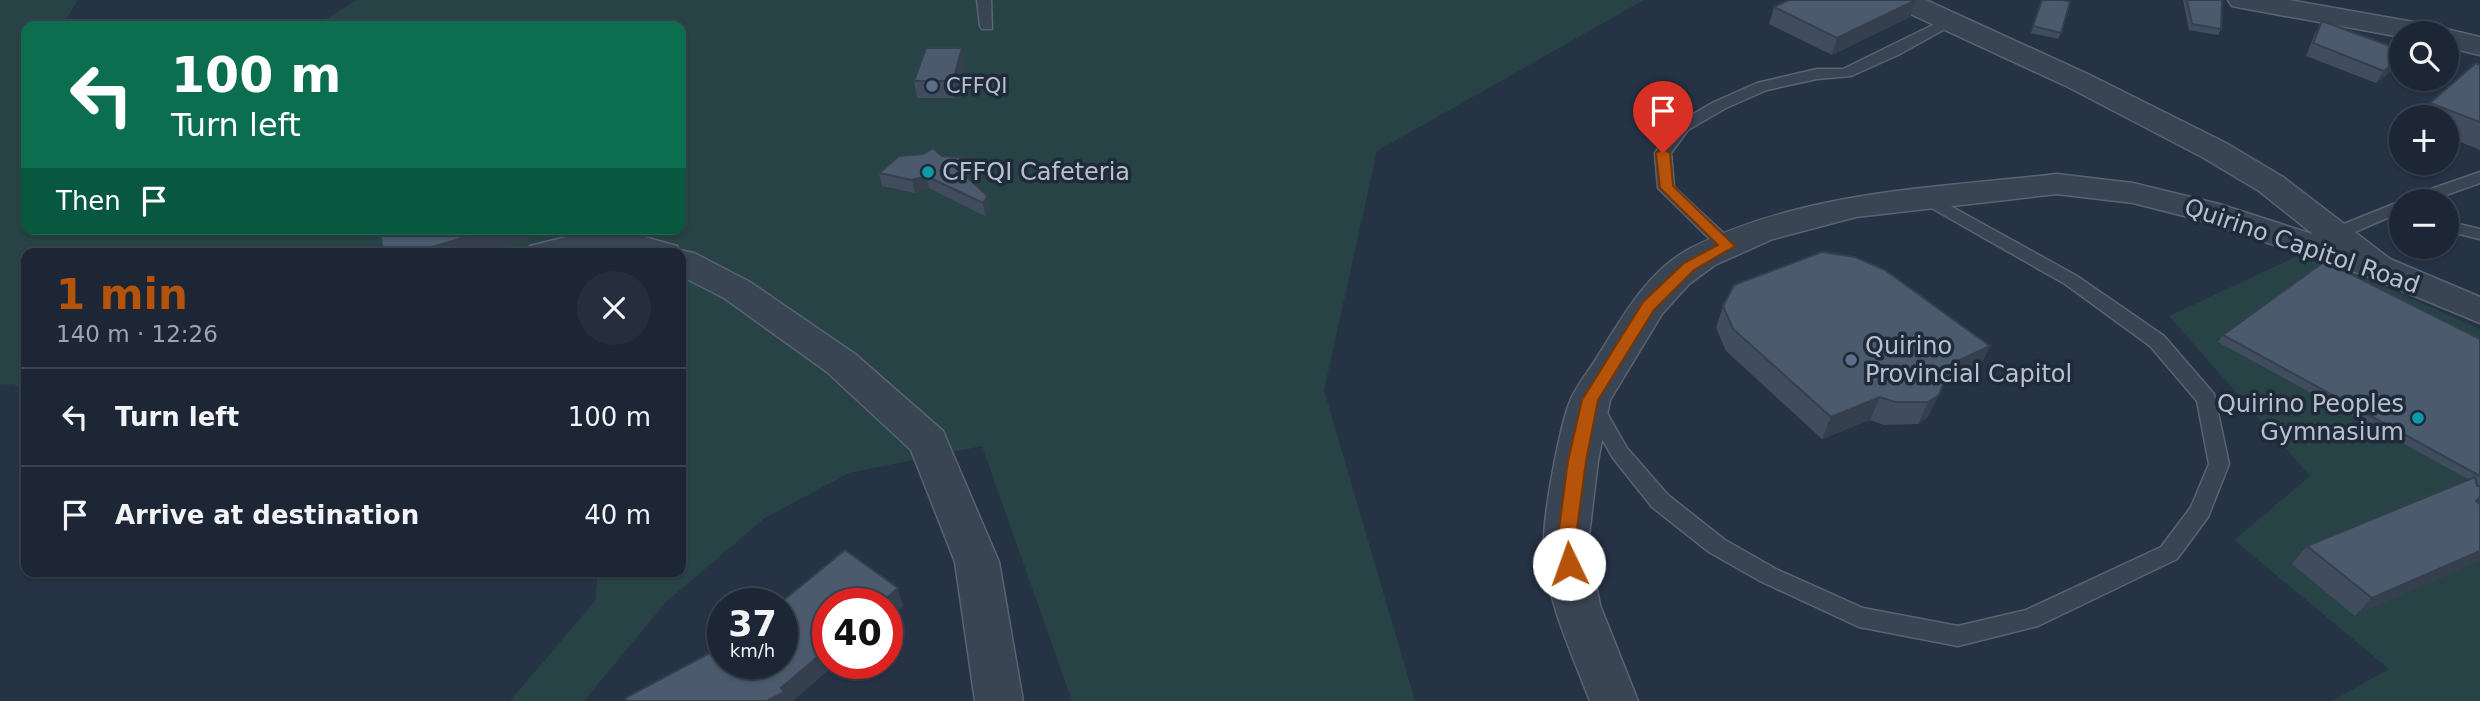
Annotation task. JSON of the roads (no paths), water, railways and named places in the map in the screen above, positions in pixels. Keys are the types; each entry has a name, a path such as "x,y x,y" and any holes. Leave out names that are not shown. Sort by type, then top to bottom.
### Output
{"street":[{"path":"1903,0 2079,81 2214,149 2271,184 2377,267"},
{"path":"2242,0 2389,27"},
{"path":"2459,41 2480,46"},
{"name":"Quirino Capitol Road","path":"1614,701 1577,605 1566,544 1577,461 1590,400 1648,306 1702,257 1760,231 1855,207 2057,184 2133,193 2207,211 2377,267 2480,311"},
{"path":"564,248 616,242 649,248"},
{"path":"686,264 737,290 841,363 928,442 977,562 999,701"}],"lane":[{"path":"984,0 987,26"},
{"path":"1727,246 1667,188 1663,153 1682,127 1762,86 1817,74 1846,73 1893,52 1949,21"},
{"path":"2447,189 2480,177"},
{"path":"1590,400 1620,453 1660,501 1727,552 1768,575 1859,617 1958,636 2030,619 2169,553 2200,511 2219,464 2207,399 2147,333 2071,280 1927,198"},
{"path":"2335,234 2389,211"},
{"path":"2367,219 2389,219"},
{"path":"2459,229 2480,234"}],"place":[{"name":"CFFQI","path":"932,86"},
{"name":"CFFQI Cafeteria","path":"928,172"},
{"name":"Quirino Provincial Capitol","path":"1851,360"},
{"name":"Quirino Peoples Gymnasium","path":"2418,418"}]}
